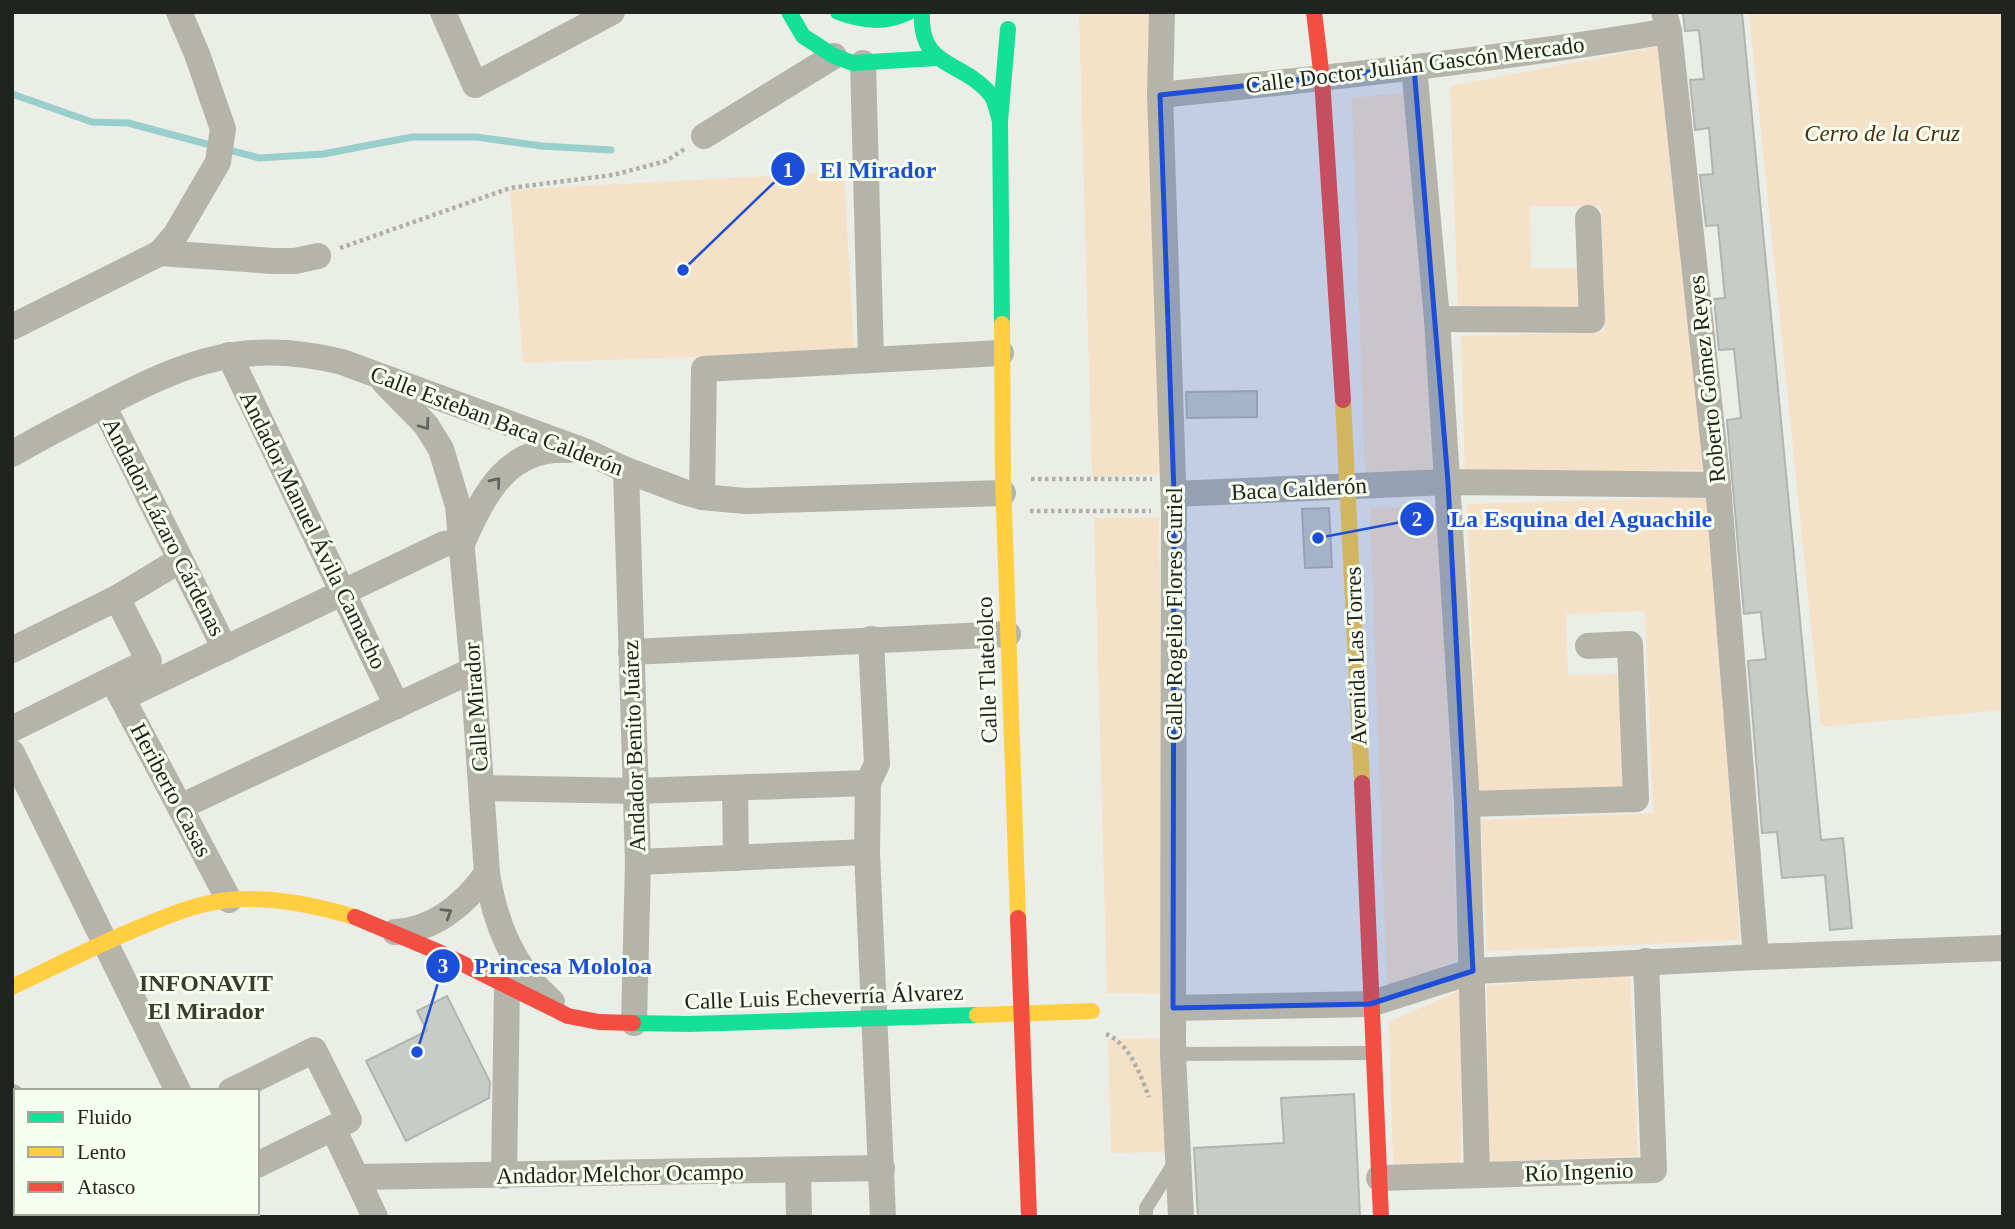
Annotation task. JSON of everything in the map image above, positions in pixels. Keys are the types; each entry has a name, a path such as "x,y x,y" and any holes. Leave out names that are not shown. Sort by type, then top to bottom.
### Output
{"street":[{"path":"19,317 160,253 176,234 218,162 223,129 179,12"},
{"path":"443,12 475,85 612,12"},
{"path":"789,12 803,36 834,56 853,63 937,58"},
{"path":"838,12 858,20 881,22 895,20 909,12"},
{"path":"922,12 923,40 937,58"},
{"name":"Calle Tlatelolco","path":"1006,12 1008,29 1000,121 1001,353 1008,634 1029,1217"},
{"name":"Calle Rogelio Flores Curiel","path":"1162,12 1160,95 1174,495 1173,1054 1181,1217"},
{"name":"Avenida Las Torres","path":"1314,12 1322,79 1349,486 1381,1217"},
{"name":"Calle Doctor Julián Gascón Mercado","path":"1160,95 1322,79 1578,46 1666,22"},
{"name":"Roberto Gómez Reyes","path":"1666,22 1718,485 1756,957"},
{"path":"957,67 984,62 1004,43 1008,29"},
{"path":"704,136 834,56"},
{"name":"Calle Tlatelolco","path":"937,58 957,67 985,89 993,99 1000,121"},
{"path":"863,63 871,359"},
{"path":"1414,67 1437,319 1467,804 1477,1175"},
{"path":"1437,319 1592,320 1588,218"},
{"path":"160,253 273,261 295,261 318,256"},
{"name":"Calle Esteban Baca Calderón","path":"12,454 153,378 186,365 229,355 277,351 311,354 342,362 702,497 745,501 1004,494"},
{"path":"702,497 704,369 1001,353"},
{"name":"Andador Manuel Ávila Camacho","path":"229,355 397,706"},
{"name":"Calle Mirador","path":"377,376 426,425 441,449 453,481 463,541 487,873 499,925 509,948 541,992 568,1016"},
{"name":"Andador Lázaro Cárdenas","path":"103,405 225,649"},
{"name":"Calle Mirador","path":"463,541 479,506 497,478 518,461 540,451 587,452"},
{"name":"Andador Benito Juárez","path":"626,470 638,862 634,1023"},
{"name":"Baca Calderón","path":"1174,495 1448,482 1718,485"},
{"path":"12,729 225,649 444,544 463,541"},
{"path":"12,650 117,598 180,560"},
{"path":"117,598 149,661 117,689"},
{"path":"631,652 1008,634"},
{"path":"871,639 877,764 868,783 867,852 883,1217"},
{"path":"1467,804 1636,799 1630,644 1588,646"},
{"path":"180,807 473,670"},
{"name":"Heriberto Casas","path":"117,689 229,900"},
{"path":"12,753 177,1089"},
{"path":"482,788 636,791 868,783"},
{"path":"735,788 736,858"},
{"path":"638,862 867,852"},
{"path":"395,932 415,931 457,907 487,873"},
{"name":"Calle Luis Echeverría Álvarez","path":"12,987 105,942 187,908 229,900 278,900 322,907 362,919 395,932 568,1016 598,1022 689,1024 1092,1011"},
{"path":"1173,1008 1370,1004 1473,971 1646,961 2003,948"},
{"name":"Río Ingenio","path":"1379,1178 1654,1170 1646,961"},
{"path":"504,1176 507,986"},
{"path":"235,1089 314,1050 349,1121 259,1164"},
{"path":"334,1128 375,1217"},
{"name":"Andador Melchor Ocampo","path":"357,1177 882,1168"},
{"path":"798,1170 799,1217"}],"lane":[{"path":"1173,1054 1375,1053"},
{"path":"1146,1217 1146,1208 1178,1158"}],"path":[{"path":"318,256 510,188 613,175 666,161 704,136"},
{"path":"1004,494 1174,495"},
{"path":"1004,494 1174,495"},
{"path":"1092,1011 1103,1033 1116,1038 1129,1054 1152,1105"}],"highlighted area":[{"path":"1414,67 1448,482 1473,971 1370,1004 1173,1008 1174,494 1160,95"}],"green space":[{"path":"1079,12 1151,12 1162,474 1092,477"},
{"name":"Cerro de la Cruz","path":"1749,12 2003,12 2003,710 1821,727"},
{"path":"1662,46 1705,470 1465,473 1461,336 1605,332 1601,206 1530,206 1531,268 1579,268 1581,307 1458,311 1450,86"},
{"path":"1423,91 1438,473 1365,473 1352,98"},
{"path":"844,172 854,351 523,363 510,190"},
{"path":"1709,497 1740,940 1487,951 1481,820 1653,813 1645,611 1566,614 1568,675 1624,674 1626,788 1478,790 1467,504"},
{"path":"1440,506 1458,960 1387,988 1370,508"},
{"path":"1159,517 1165,994 1107,993 1094,518"},
{"path":"1630,973 1638,1156 1489,1162 1487,986"},
{"path":"1462,989 1461,1163 1393,1164 1389,1022"},
{"path":"1165,1038 1168,1152 1111,1153 1108,1039"}],"building":[{"path":"1683,12 1742,12 1821,840 1843,838 1852,928 1830,930 1825,875 1782,878 1777,832 1762,833 1748,661 1766,659 1761,612 1744,614 1727,420 1741,418 1734,349 1719,350 1714,299 1725,298 1718,225 1706,226 1700,175 1713,174 1709,128 1695,130 1690,80 1704,79 1699,30 1685,31"},
{"path":"1257,391 1257,417 1187,418 1186,392"},
{"path":"1329,508 1332,567 1305,568 1302,509"},
{"path":"447,996 490,1082 489,1098 406,1141 366,1061 427,1031 417,1011"},
{"path":"1354,1094 1360,1217 1198,1217 1194,1148 1284,1143 1281,1098"}],"waterway":[{"path":"12,94 92,122 128,123 259,158 323,154 412,137 476,137 542,146 611,150"}],"traffic: fast":[{"path":"789,12 803,36 834,56 853,63 937,58"},
{"path":"838,12 874,20 909,12"},
{"path":"922,12 927,44 944,62 980,83 991,95 1000,121"},
{"path":"1002,324 1000,121 1008,29"},
{"path":"633,1023 689,1024 977,1015"}],"traffic: slow":[{"path":"1002,324 1003,479 1018,918"},
{"path":"1343,400 1362,783"},
{"path":"12,987 122,935 205,904 245,899 277,900 355,917"},
{"path":"977,1015 1092,1011"}],"traffic: jam":[{"path":"1314,12 1322,79 1343,400"},
{"path":"1362,783 1381,1217"},
{"path":"355,917 441,953 568,1016 599,1022 633,1023"},
{"path":"1018,918 1029,1217"}],"place":[{"name":"El Mirador","path":"683,270"},
{"name":"La Esquina del Aguachile","path":"1318,538"},
{"name":"Princesa Mololoa","path":"417,1052"}],"district":[{"name":"INFONAVIT El Mirador","path":"206,997"}]}
